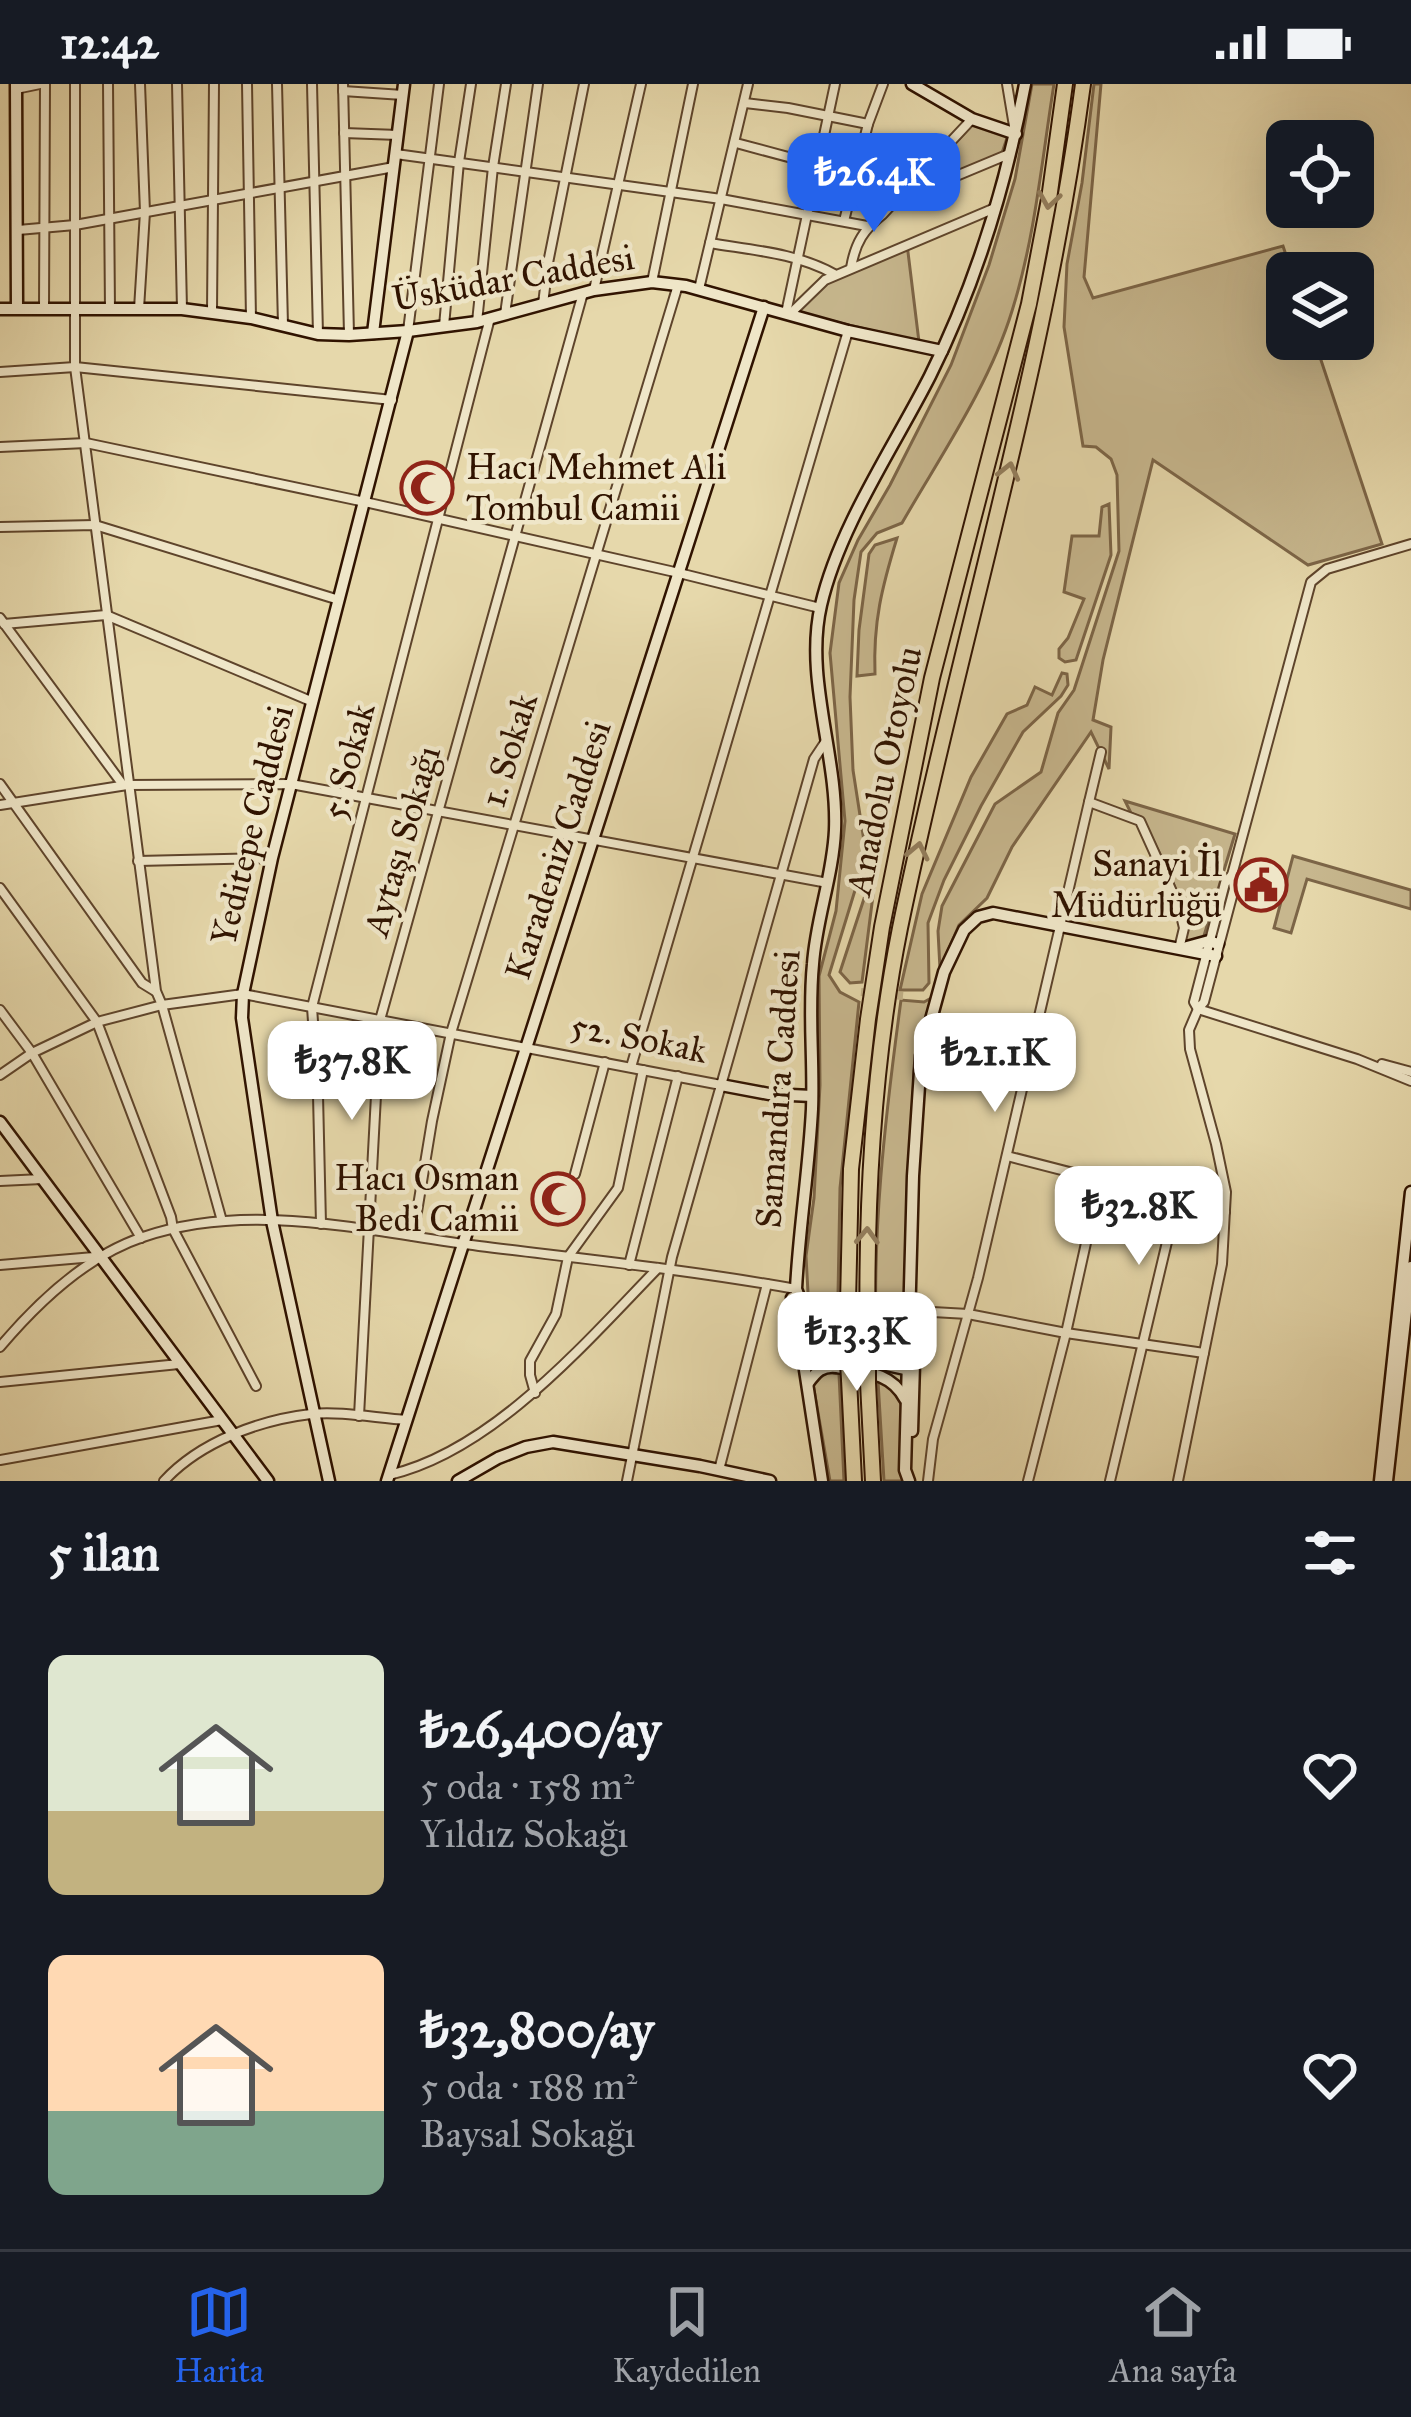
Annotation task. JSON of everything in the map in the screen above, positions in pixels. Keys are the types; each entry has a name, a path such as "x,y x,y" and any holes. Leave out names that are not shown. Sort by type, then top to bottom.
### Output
{"highway":[{"name":"Anadolu Otoyolu","path":"854,1481 847,1258 851,1168 868,1019 932,678 1029,304 1065,84"},
{"name":"Anadolu Otoyolu","path":"873,1481 867,1242 873,1133 896,953 949,708 1029,387 1067,199 1084,84"}],"street":[{"path":"17,308 16,86 43,84 44,310"},
{"path":"75,84 75,367 125,785 156,991 222,1221"},
{"path":"108,84 110,310"},
{"path":"138,310 145,212 140,84"},
{"path":"177,84 182,309"},
{"path":"212,311 214,84"},
{"path":"247,84 251,318"},
{"path":"277,84 284,325"},
{"path":"312,84 318,334"},
{"path":"408,331 440,84"},
{"path":"444,326 471,84"},
{"name":"5. Sokak","path":"322,1224 312,1007 439,519 483,320 493,167 506,84"},
{"path":"506,314 538,84"},
{"path":"543,304 584,84"},
{"name":"Aytaşı Sokağı","path":"359,1416 380,1020 620,184 641,84"},
{"path":"652,282 694,84"},
{"path":"698,289 748,84"},
{"path":"788,314 835,84"},
{"path":"844,220 868,124 884,84"},
{"path":"912,84 972,119 1016,134 1007,84"},
{"name":"Samandıra Caddesi","path":"821,1481 800,1348 802,1322 796,1289 812,1096 813,957 835,830 818,656 820,608 837,554 973,278 1012,153 1025,84"},
{"path":"349,335 344,88 404,89 373,333"},
{"path":"745,103 868,124"},
{"path":"851,268 867,226 972,119"},
{"path":"344,133 398,135"},
{"path":"736,142 818,165 856,169"},
{"path":"894,202 1012,153"},
{"path":"18,230 179,207 316,182 395,160 430,158 721,199 867,226"},
{"path":"788,314 835,275 996,207"},
{"path":"710,242 798,259 835,275"},
{"name":"Üsküdar Caddesi","path":"0,306 212,311 318,334 349,335 483,320 588,292 652,282 698,289 848,331 941,351"},
{"name":"1. Sokak","path":"413,1236 451,1034 678,285"},
{"name":"Karadeniz Caddesi","path":"388,1478 764,307"},
{"name":"Yeditepe Caddesi","path":"329,1481 272,1221 242,1018 243,994 272,858 408,331"},
{"path":"631,1067 848,331"},
{"path":"0,372 75,367 392,400"},
{"path":"0,447 86,443 365,502 820,608"},
{"path":"0,527 95,525 339,600"},
{"path":"1411,544 1327,569 1311,582 1232,875 1234,889 1194,1002 1198,1009 1411,1077"},
{"path":"2,621 106,615 313,702"},
{"path":"2,621 125,785"},
{"path":"627,1481 672,1257 814,759 827,740"},
{"path":"909,1479 928,1478 933,1438 1007,1156 1101,752"},
{"path":"0,784 142,983 156,991"},
{"path":"0,806 125,785 291,784 829,883"},
{"path":"1089,802 1140,820 1179,907 1184,928 1179,949"},
{"path":"138,861 272,858"},
{"path":"0,888 97,1022 173,1229 256,1386"},
{"path":"909,1479 907,1344 921,1056 944,972 964,930 977,917 993,913 1179,949 1212,949"},
{"name":"52. Sokak","path":"0,1076 32,1053 97,1022 162,1005 243,994 769,1094 812,1096"},
{"path":"1178,1481 1222,1264 1226,1192 1190,1049 1189,1030 1198,1009"},
{"path":"0,1010 32,1053 141,1238"},
{"path":"575,1174 604,1062"},
{"path":"535,1393 530,1361 556,1314 568,1257 618,1188 643,1070"},
{"path":"629,1264 678,1076"},
{"path":"0,1122 268,1481"},
{"path":"1007,1156 1225,1213"},
{"path":"0,1180 42,1179"},
{"path":"1028,1481 1100,1180"},
{"path":"1384,1481 1411,1192"},
{"path":"1110,1481 1177,1200"},
{"path":"0,1347 23,1319 100,1257 141,1238 222,1221 367,1228 767,1284 796,1289 792,1297 821,1481"},
{"path":"909,1479 905,1400 915,1311 912,1242"},
{"path":"0,1265 100,1257"},
{"path":"1384,1481 1411,1267"},
{"path":"388,1478 451,1450 535,1393 658,1268"},
{"path":"719,1470 767,1284"},
{"path":"915,1311 968,1314 1204,1353"},
{"path":"802,1322 806,1336 819,1348"},
{"path":"884,1370 907,1344"},
{"path":"800,1348 819,1348 884,1370 905,1400"},
{"path":"800,1348 837,1366"},
{"path":"0,1382 179,1364"},
{"path":"808,1383 817,1371 837,1366 910,1375"},
{"path":"164,1481 208,1447 276,1421 314,1413 407,1420"},
{"path":"0,1460 222,1420"},
{"path":"458,1481 498,1458 553,1442 770,1481"}],"shaded area":[{"path":"1032,84 1054,84 1027,255 1002,339 963,420 902,523 877,533 861,552 850,697 864,861 829,975 840,992 859,1002 840,1188 837,1348 818,1341 810,1330 806,1256 820,1085 819,976 836,911 845,821 830,653 839,583 951,365 1015,179"},
{"path":"1094,84 1101,84 1084,277 1093,298 1283,246 1285,252 1266,252 1266,360 1321,360 1382,544 1308,565 1153,460 1103,660 1093,720 1111,727 1109,769 1091,732 1012,847 987,898 959,925 940,969 942,906 995,804 1041,772 1058,713 1074,690 1119,551 1117,475 1111,459 1096,447 1083,446 1064,327 1067,264"},
{"path":"972,125 1009,132 1002,153 909,193"},
{"path":"907,244 919,342 799,313 818,288 832,279"},
{"path":"1109,504 1111,555 1076,660 1065,662 1059,658 1059,649 1084,599 1064,592 1072,536 1099,536 1102,507"},
{"path":"897,538 880,605 875,674 857,676 869,554 875,545"},
{"path":"1062,673 1067,674 1068,685 1023,732 944,880 928,923 929,983 923,990 900,990 922,894 971,777 1007,714 1027,705 1035,687 1052,695"},
{"path":"1125,801 1235,834 1203,939 1183,945 1182,912 1172,880 1142,818 1131,813"},
{"path":"878,856 862,982 850,983 840,972"},
{"path":"1293,856 1411,890 1411,909 1307,879 1291,933 1274,928"},
{"path":"935,996 914,1071 905,1331 898,1350 877,1356 878,1222 901,1000 924,1002"},
{"path":"829,1372 839,1374 844,1481 830,1481 813,1384"},
{"path":"878,1381 901,1400 903,1481 884,1481"}],"tunnel":[{"path":"861,992 903,996"}],"place":[{"name":"Hacı Mehmet Ali Tombul Camii","path":"427,488"},
{"name":"Sanayi İl Müdürlüğü","path":"1261,885"},
{"name":"Hacı Osman Bedi Camii","path":"558,1199"}]}
